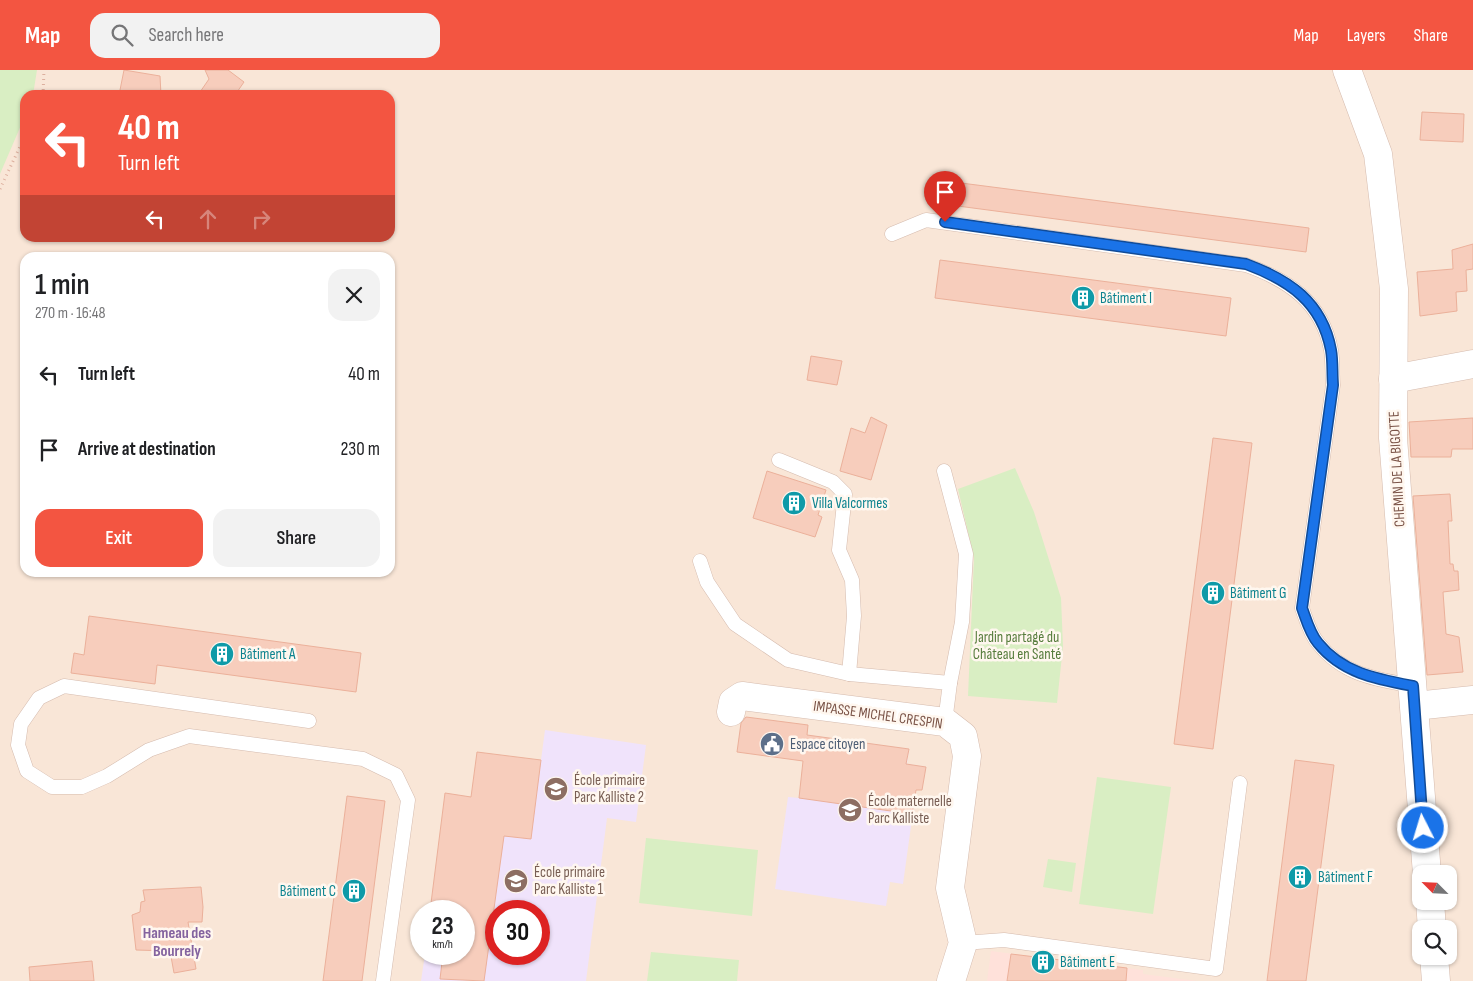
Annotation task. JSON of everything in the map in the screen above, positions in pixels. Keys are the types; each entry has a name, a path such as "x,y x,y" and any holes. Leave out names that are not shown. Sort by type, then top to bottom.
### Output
{"street":[{"name":"CHEMIN DE LA BIGOTTE","path":"1347,70 1378,154 1394,288 1393,438 1427,865"},
{"path":"1393,379 1473,364"},
{"name":"IMPASSE MICHEL CRESPIN","path":"731,712 733,702 742,696 945,722 963,736 967,756 950,888 963,943"},
{"path":"1414,696 1473,700"},
{"path":"951,981 963,943"},
{"path":"1435,965 1436,981"}],"lane":[{"path":"892,234 926,220 1246,264 1274,275 1298,292 1318,314 1331,349 1333,385 1302,608 1317,642 1342,666 1414,696"},
{"path":"779,460 833,482 846,494 839,550 852,580 854,616 849,674"},
{"path":"944,470 966,554 962,622 950,683 945,722"},
{"path":"700,561 707,582 735,624 788,660 849,674 950,683"},
{"path":"309,722 64,686 39,698 21,724 18,745 27,771 52,788 82,787 107,776 149,750 189,736 363,759 396,775 408,800 383,981"},
{"path":"963,943 1004,940 1216,969 1240,784"}],"path":[{"path":"43,90 44,70"},
{"path":"0,189 20,147"}],"shaded area":[{"path":"0,70 1473,70 1473,981 0,981"},
{"path":"545,730 646,745 636,822 607,818 586,981 421,981 423,965 475,965 475,900 431,900 441,830 541,760"},
{"name":"École maternelle Parc Kalliste","path":"807,735 909,749 907,764 926,767 922,790 916,790 903,884 890,882 886,906 775,889 788,797 799,798"},
{"name":"Bâtiment E","path":"991,951 1143,970 1143,974 1197,981 987,981"}],"green space":[{"path":"0,70 37,70 34,90 20,90 20,128 0,174"},
{"name":"Jardin partagé du Château en Santé","path":"1015,468 1034,512 1061,598 1063,646 1057,703 968,696 974,558 958,489"},
{"path":"1097,777 1171,787 1153,914 1079,904"},
{"path":"646,838 758,850 752,916 639,903"},
{"path":"1048,859 1076,863 1072,892 1043,887"},
{"path":"651,952 739,960 737,981 647,981"}],"building":[{"path":"124,70 160,76 161,90 120,90"},
{"path":"205,70 228,70 244,82 238,90 201,90 209,79"},
{"path":"1422,112 1464,114 1463,142 1420,140"},
{"path":"938,180 1309,228 1306,252 935,203"},
{"path":"1473,244 1473,269 1466,270 1467,291 1456,292 1457,311 1420,316 1417,272 1453,269 1452,250"},
{"name":"Bâtiment I","path":"940,260 1231,298 1226,336 935,298"},
{"path":"811,356 842,361 837,385 807,380"},
{"path":"871,417 887,425 871,480 840,471 851,428 865,433"},
{"path":"1473,418 1473,449 1452,449 1451,457 1411,457 1409,422"},
{"name":"Bâtiment G","path":"1213,438 1252,443 1213,749 1174,744"},
{"name":"Villa Valcormes","path":"767,471 826,490 818,515 822,517 815,537 753,518"},
{"path":"1450,494 1452,521 1448,521 1450,564 1453,564 1454,571 1458,571 1459,590 1443,592 1446,634 1459,637 1463,672 1427,675 1413,496"},
{"name":"Bâtiment A","path":"89,616 361,653 356,692 157,665 155,684 71,673 74,653 84,655"},
{"path":"746,717 808,725 807,735 909,749 906,764 926,767 922,790 916,790 912,814 799,798 803,761 737,752 741,723"},
{"path":"477,752 541,760 531,839 504,836 495,900 485,900 486,965 484,981 440,979 442,965 475,965 475,900 431,900 445,793 471,797"},
{"name":"Bâtiment F","path":"1295,760 1334,765 1306,981 1267,981"},
{"name":"Bâtiment C","path":"347,796 385,801 362,981 323,981"},
{"path":"201,887 202,922 188,922 196,969 174,973 170,951 136,950 132,915 140,912 141,902 145,901 143,890"},
{"name":"Bâtiment E","path":"1011,954 1127,968 1126,981 1007,981"},
{"path":"92,961 94,981 30,981 29,967"}],"place":[{"name":"Bâtiment I","path":"1083,298"},
{"name":"Villa Valcormes","path":"794,503"},
{"name":"Bâtiment G","path":"1213,593"},
{"name":"Bâtiment A","path":"222,654"},
{"name":"Espace citoyen","path":"772,744"},
{"name":"École primaire Parc Kalliste 2","path":"556,789"},
{"name":"École maternelle Parc Kalliste","path":"850,810"},
{"name":"Bâtiment F","path":"1300,877"},
{"name":"École primaire Parc Kalliste 1","path":"516,881"},
{"name":"Bâtiment C","path":"354,891"},
{"name":"Bâtiment E","path":"1043,962"}],"district":[{"name":"Hameau des Bourrely","path":"177,942"}],"route":[{"path":"945,222 1246,264 1274,275 1298,292 1318,314 1331,349 1333,385 1302,608 1317,642 1342,666 1372,678 1413,686 1423,828"}]}
